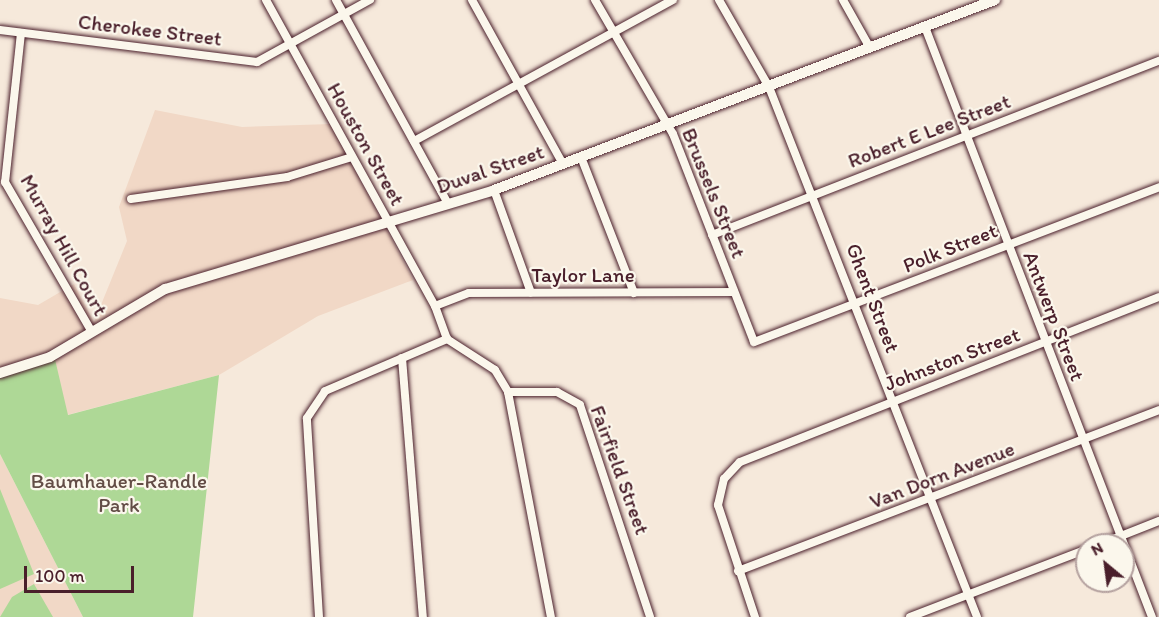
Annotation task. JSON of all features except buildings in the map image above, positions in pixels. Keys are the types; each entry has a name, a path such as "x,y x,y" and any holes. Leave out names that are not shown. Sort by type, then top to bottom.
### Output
{"street":[{"name":"Houston Street","path":"266,0 435,306 447,339"},
{"path":"336,0 448,204"},
{"name":"Cherokee Street","path":"0,30 257,62 370,0"},
{"path":"472,0 563,164"},
{"name":"Brussels Street","path":"595,0 666,124 754,341"},
{"path":"414,141 674,0"},
{"name":"Ghent Street","path":"719,0 769,87 814,195 977,617"},
{"path":"843,0 870,48"},
{"name":"Duval Street","path":"0,372 50,357 165,289 494,189 995,0"},
{"name":"Antwerp Street","path":"925,27 964,136 1119,533"},
{"name":"Murray Hill Court","path":"21,33 5,182 92,332"},
{"name":"Robert E Lee Street","path":"712,235 1159,61"},
{"path":"131,199 287,177 352,157"},
{"path":"581,157 634,293"},
{"name":"Polk Street","path":"754,341 1159,187"},
{"path":"494,189 531,293"},
{"name":"Taylor Lane","path":"435,306 469,293 734,292"},
{"name":"Johnston Street","path":"754,617 718,505 724,479 751,456 1159,297"},
{"path":"319,617 307,418 325,391 447,339 495,370 508,392 551,617"},
{"path":"402,358 423,617"},
{"name":"Fairfield Street","path":"508,392 557,392 580,405 650,617"},
{"name":"Van Dorn Avenue","path":"738,571 1159,410"},
{"path":"1128,533 1159,522"},
{"path":"910,617 1075,554"},
{"name":"Antwerp Street","path":"1135,574 1152,617"}],"shaded area":[{"path":"155,110 242,127 331,124 413,280 318,316 219,375 67,415 0,376 0,298 38,305 74,284 94,322 127,241 119,207"},
{"path":"0,454 83,617 0,617"}],"green space":[{"name":"Baumhauer-Randle Park","path":"54,355 68,415 219,375 193,617 83,617 0,454 0,373"},
{"path":"0,489 34,574 0,589"},
{"path":"34,584 53,617 0,617 12,597"}]}
